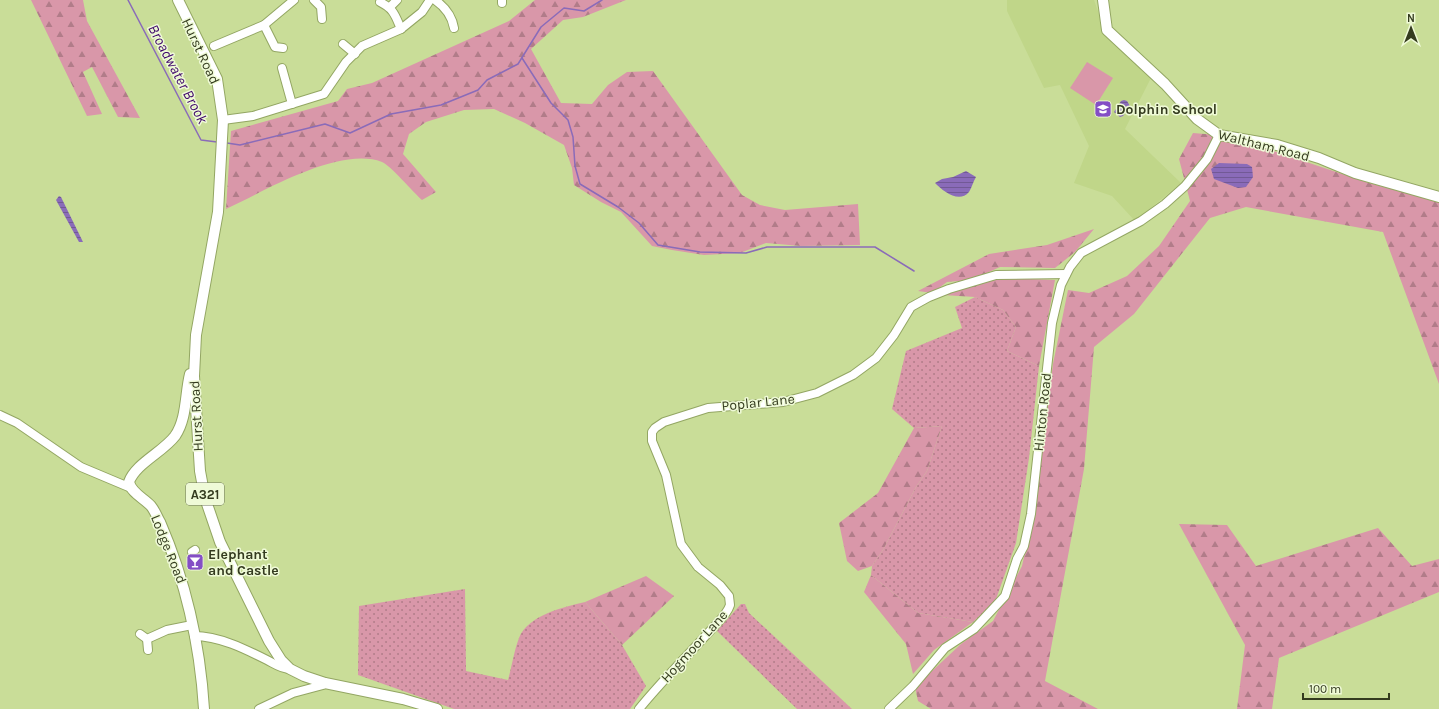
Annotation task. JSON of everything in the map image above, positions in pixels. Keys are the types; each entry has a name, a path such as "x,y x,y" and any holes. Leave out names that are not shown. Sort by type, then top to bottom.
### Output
{"main road":[{"name":"Hurst Road","path":"178,0 217,79 223,120 218,212 196,335 194,366 200,471 205,498 220,542 257,620 276,652 290,669 308,683 326,683 403,699 437,709"},
{"name":"Waltham Road","path":"1102,0 1107,30 1165,84 1197,119 1219,135 1277,145 1319,158 1362,175 1439,197"},
{"path":"131,488 129,482 131,477 175,437 183,418 188,383 194,366"},
{"path":"183,418 197,419"},
{"name":"Lodge Road","path":"131,488 151,505 160,522 180,572 200,664 204,709"}],"street":[{"path":"280,0 285,7"},
{"path":"214,46 238,39 264,25 294,0"},
{"path":"314,0 320,7 322,19"},
{"path":"390,7 397,0"},
{"path":"223,120 253,116 324,94 346,62 362,46 401,29 422,12 430,0"},
{"path":"435,0 442,5 452,19 454,28"},
{"path":"380,2 390,7 401,29"},
{"path":"264,25 274,47 282,48"},
{"path":"343,44 355,54"},
{"path":"282,68 292,104"},
{"name":"Hinton Road","path":"889,709 913,686 945,648 974,629 1005,596 1017,559 1024,546 1031,514 1052,323 1057,301 1066,274 1082,253 1112,235 1141,221 1165,204 1186,186 1207,159 1219,135"},
{"name":"Poplar Lane","path":"652,432 664,422 708,408 783,402 817,393 853,375 876,358 894,335 912,307 929,297 949,289 996,275 1066,274"},
{"path":"0,415 22,426 81,467 131,488"},
{"name":"Hogmoor Lane","path":"639,709 653,691 675,670 723,616 730,605 729,596 720,585 698,567 681,544 666,475 652,441 652,432"},
{"path":"113,480 131,477"},
{"path":"148,639 167,630 192,625"},
{"path":"140,634 148,639"},
{"path":"194,636 208,636 225,641 278,666 290,669"},
{"path":"148,639 148,650"},
{"path":"266,660 276,652"},
{"path":"259,709 308,683"}],"shaded area":[{"name":"Dolphin School","path":"1007,0 1094,0 1100,17 1152,76 1125,129 1181,183 1135,221 1112,196 1074,183 1089,146 1060,85 1044,88 1007,11"},
{"path":"1121,101 1127,101 1130,106 1123,116 1120,117 1114,112"},
{"path":"1219,163 1247,164 1252,167 1253,177 1246,187 1238,188 1214,179 1211,169"},
{"path":"966,171 976,177 969,192 961,197 956,197 947,193 935,183 942,179 953,177"},
{"path":"59,196 61,197 83,242 79,242 56,200"}],"green space":[{"path":"31,0 83,0 87,21 140,118 118,117 92,67 83,72 102,114 87,116"},
{"path":"535,0 626,0 583,17 563,20 531,49 561,103 592,104 608,85 627,72 653,71 742,195 760,205 785,210 858,204 860,245 801,246 766,243 740,253 704,255 652,246 621,212 601,202 574,185 572,168 564,145 525,123 494,109 464,110 426,122 409,134 403,154 436,192 422,200 396,173 385,164 382,162 365,159 345,160 324,165 281,182 226,209 231,131 338,101 347,89 372,83 509,21"},
{"path":"1087,62 1113,78 1096,105 1070,88"},
{"path":"1193,133 1229,136 1369,183 1439,202 1439,384 1383,232 1246,207 1210,218 1134,314 1094,347 1084,469 1045,681 1098,709 931,709 918,701 915,687 961,644 993,621 1022,566 1035,507 1053,364 1068,290 1089,293 1127,276 1159,246 1190,201 1179,159"},
{"path":"1094,229 1075,252 1055,268 1000,267 971,280 947,282 932,293 918,291 989,254 1047,245"},
{"path":"1001,278 1055,280 1039,366 1007,351 1016,327 1003,310 975,297 943,295"},
{"path":"975,297 1003,310 1016,327 1007,351 1039,366 1029,458 1016,543 995,602 973,622 918,613 871,575 872,566 883,550 916,487 927,471 942,426 914,428 892,409 906,351 962,328 955,307"},
{"path":"942,426 927,471 916,487 883,550 872,566 858,571 847,561 839,523 878,493 914,428"},
{"path":"1179,524 1227,525 1256,566 1378,528 1412,566 1439,559 1439,592 1279,658 1272,709 1237,709 1245,645"},
{"path":"871,575 918,613 973,622 934,650 913,674 906,644 864,592"},
{"path":"646,576 674,596 622,645 585,602"},
{"path":"465,589 466,671 508,680 517,643 524,630 530,623 548,613 567,606 585,602 622,645 646,686 630,709 454,709 358,675 359,606"},
{"path":"741,604 745,604 749,613 852,709 797,709 717,631"}],"waterway":[{"name":"Broadwater Brook","path":"128,0 201,140 217,142"},
{"name":"Broadwater Brook","path":"227,143 240,145 325,124 350,133 391,114 441,105 478,90 487,80 518,64 541,27 564,8 584,11 602,0"},
{"path":"522,58 551,103 568,120 573,137 575,166 580,184 618,207 639,223 658,245 700,252 746,253 767,247 875,247 914,271"}],"place":[{"name":"Dolphin School","path":"1103,109"},
{"name":"Elephant and Castle","path":"195,562"}]}
